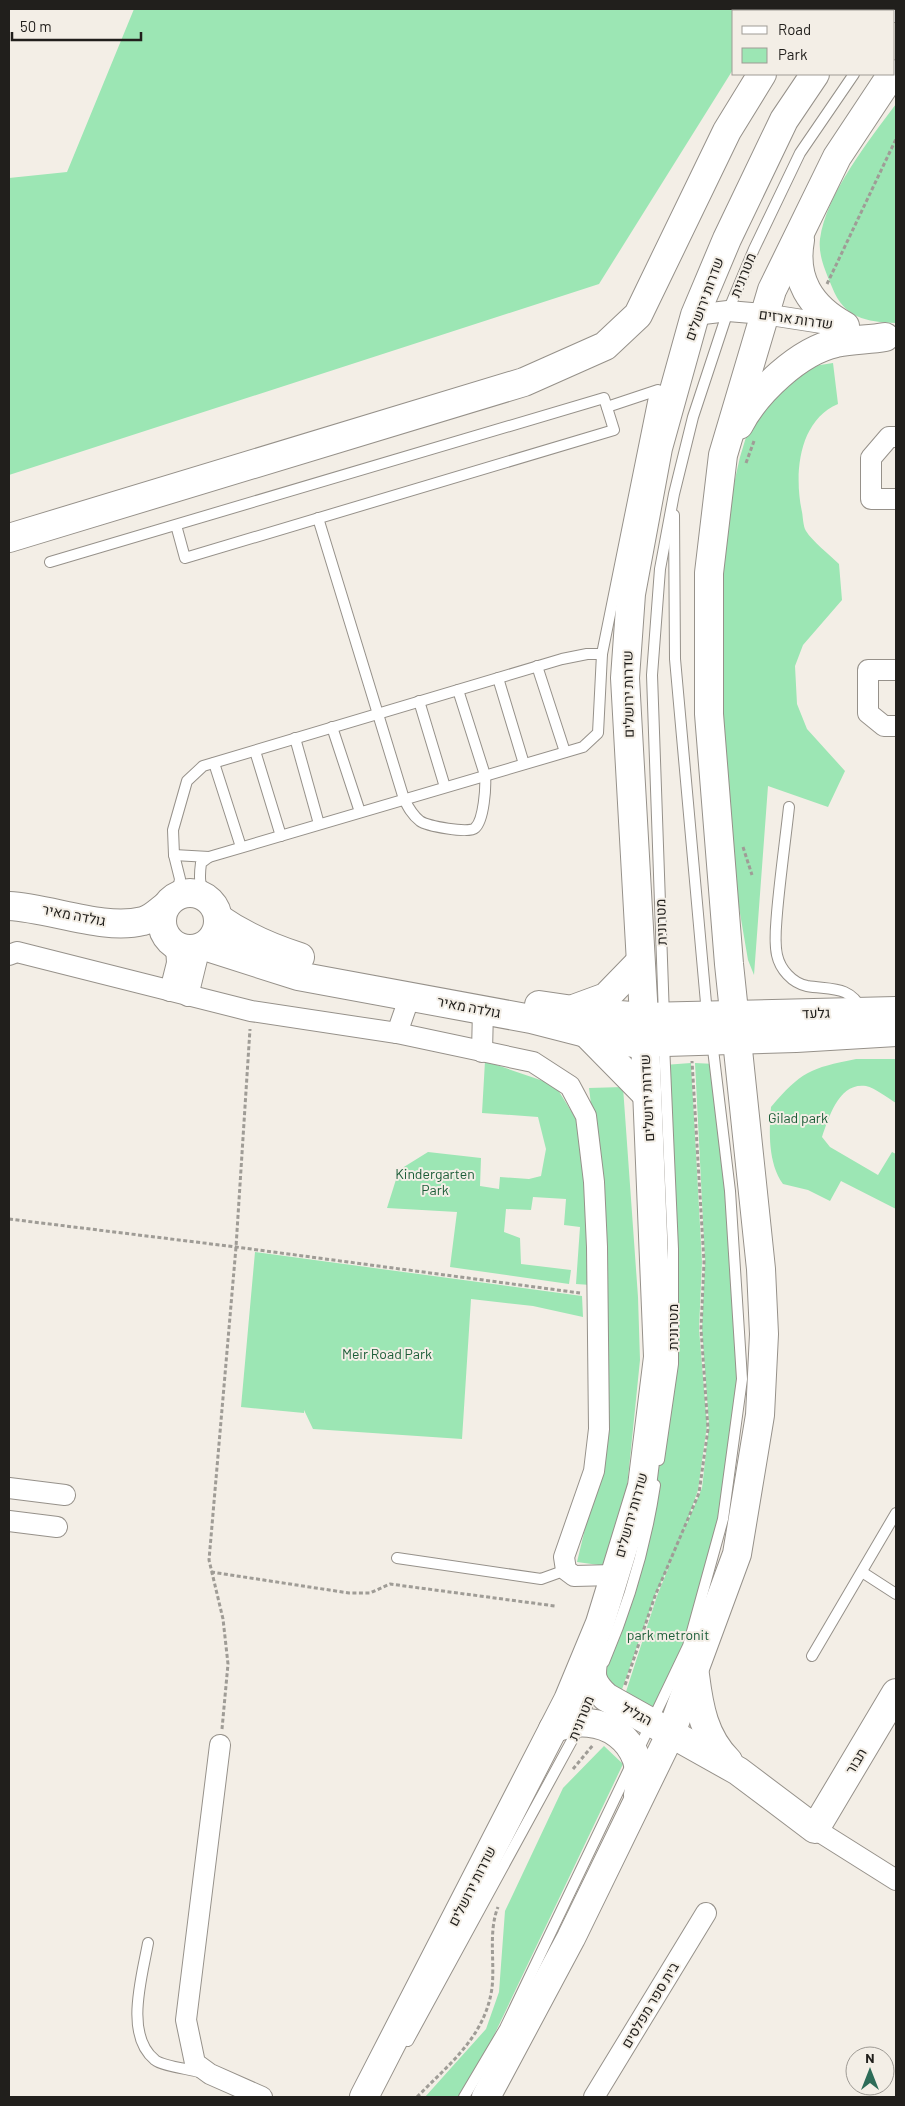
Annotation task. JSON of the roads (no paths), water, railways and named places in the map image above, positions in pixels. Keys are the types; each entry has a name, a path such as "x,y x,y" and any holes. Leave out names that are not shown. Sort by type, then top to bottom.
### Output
{"main road":[{"path":"9,538 524,382 605,346 638,314 727,131 761,75"},
{"name":"שדרות ירושלים","path":"364,2097 574,1687 600,1623 642,1486 658,1357 647,1095 657,1029 640,962 625,678 631,594 658,448 665,388 727,239 784,120 814,75"},
{"path":"486,2097 571,1938 636,1804 662,1727 695,1670 737,1554 760,1415 764,1334 761,1269 743,1095 719,1028 730,964 709,714 709,573 764,314 772,290 837,158 891,75"},
{"path":"804,222 797,255 798,269 803,284 829,318 845,326"},
{"path":"733,463 747,410 782,374 804,356 834,343 891,337"},
{"path":"193,892 213,908 216,933 187,945 163,932 161,922 171,901 193,892"},
{"name":"גולדה מאיר","path":"9,906 39,908 107,923 129,923 144,921 171,901"},
{"name":"גולדה מאיר","path":"213,908 246,936 275,949 305,958 513,1001 571,1010 657,1029"},
{"name":"גולדה מאיר","path":"9,925 37,924 109,938 187,945 298,976 531,1019 609,1039 657,1029 719,1028"},
{"path":"571,1010 606,997 640,962"},
{"path":"730,964 752,996 763,1004 786,1014"},
{"name":"גלעד","path":"719,1028 786,1014 896,1011"},
{"name":"גלעד","path":"719,1028 796,1038 896,1032"},
{"path":"587,1034 647,1095"},
{"path":"743,1095 750,1077 762,1057 772,1048 796,1038"},
{"path":"594,1685 592,1672 600,1623"},
{"name":"הגליל","path":"695,1670 702,1719 708,1734 719,1752 738,1771"},
{"name":"הגליל","path":"594,1685 606,1697 738,1771 815,1829"},
{"name":"תבור","path":"815,1829 896,1693"},
{"path":"553,1729 568,1722 582,1722 615,1731 628,1742 636,1753 640,1767 641,1782 636,1804"}],"street":[{"name":"שדרות ארזים","path":"694,315 728,311 764,314 870,330 891,337"},
{"path":"896,437 889,437 871,458 871,499 896,499"},
{"path":"896,670 868,670 868,714 884,726 896,726"},
{"path":"179,993 178,955 187,945"},
{"path":"9,955 18,952 251,1011 397,1033 533,1062 570,1086 586,1116 594,1182 598,1296 599,1429 594,1471 564,1557 566,1570 574,1576 614,1575"},
{"path":"397,1033 410,996"},
{"path":"482,1052 483,1010"},
{"path":"9,1488 65,1494"},
{"path":"9,1521 57,1527"},
{"path":"220,1745 186,2020 195,2063 210,2074 262,2097"},
{"name":"הגליל","path":"815,1829 896,1880"},
{"name":"בית ספר מפלסים","path":"594,2097 706,1913"}],"lane":[{"name":"מטרונית","path":"403,2049 582,1722 594,1685 623,1618 652,1507 673,1364 673,1249 657,1029 652,675 660,569 674,494 693,417 728,311 754,249 800,153 853,75"},
{"path":"607,407 665,388"},
{"path":"213,908 200,888 199,875 201,863 209,857 583,747 598,733 602,654 665,388"},
{"path":"50,562 604,398 614,430 185,558 176,525"},
{"name":"מטרונית","path":"464,2097 505,2028 636,1753 662,1727 688,1646 723,1519 742,1379 719,1028 675,659 674,494"},
{"path":"318,518 404,799 412,814 422,822 467,832 475,828 480,820 486,787 485,776 458,690"},
{"path":"171,901 180,879 174,855 173,830 187,781 202,766 572,656 602,654"},
{"path":"537,666 565,752"},
{"path":"498,678 524,764"},
{"path":"419,702 444,787"},
{"path":"332,727 360,812"},
{"path":"295,738 320,824"},
{"path":"255,751 281,836"},
{"path":"214,763 241,847"},
{"path":"789,807 778,899 775,942 777,957 782,969 790,978 802,985 836,989 849,994 856,998 864,1012"},
{"path":"174,855 209,857"},
{"path":"812,1656 896,1513"},
{"path":"397,1558 542,1579 566,1570"},
{"path":"862,1572 896,1594"},
{"path":"148,1943 137,2001 138,2029 143,2046 156,2061 210,2074"}],"park label":[{"name":"Gilad park","path":"798,1118"},
{"name":"Kindergarten Park","path":"435,1182"},
{"name":"Meir Road Park","path":"387,1354"},
{"name":"park metronit","path":"668,1635"}]}
